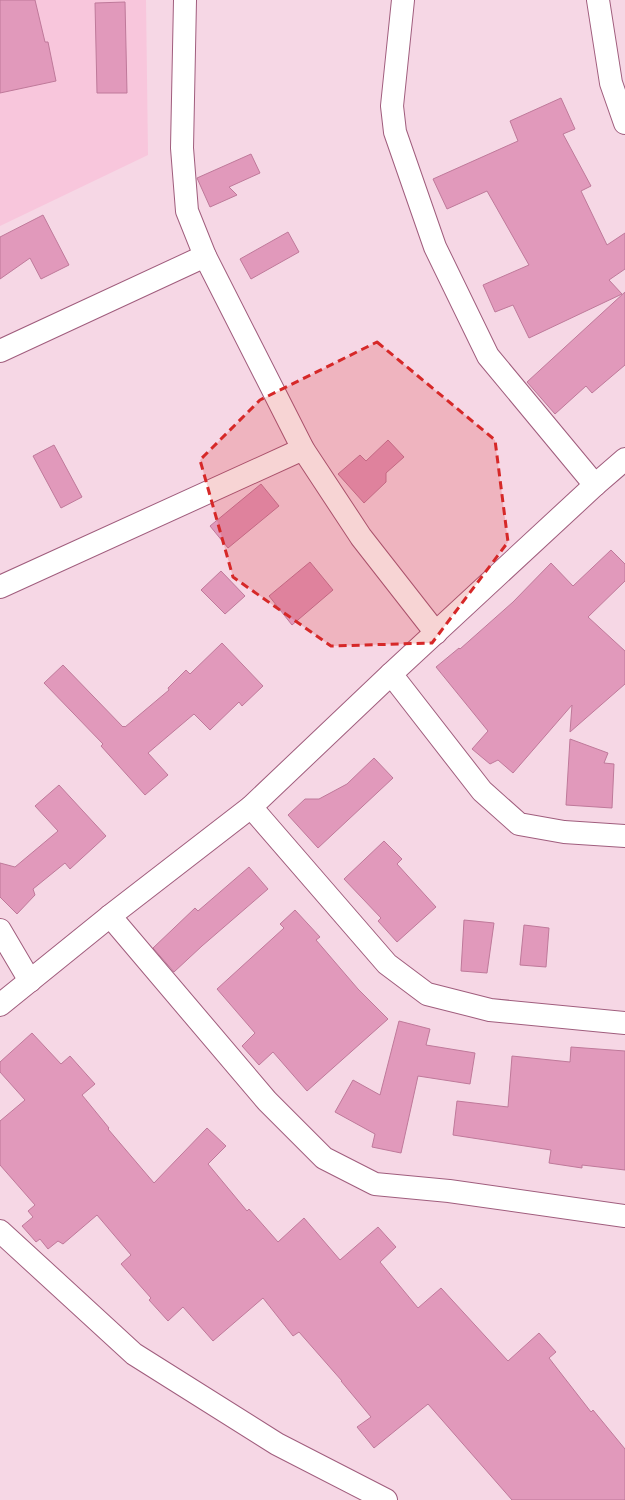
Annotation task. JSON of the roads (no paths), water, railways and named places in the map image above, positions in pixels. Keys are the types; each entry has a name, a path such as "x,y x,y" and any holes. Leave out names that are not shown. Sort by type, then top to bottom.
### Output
{"street":[{"path":"185,0 182,148 187,211 205,256 303,449 361,537 436,633"},
{"path":"403,0 392,106 395,132 435,247 488,356 595,485"},
{"path":"598,0 611,83 625,123"},
{"path":"0,351 205,256"},
{"path":"0,587 303,449"},
{"path":"0,1005 110,916 251,808 391,674 625,459"},
{"path":"391,674 482,791 519,824 564,832 625,836"},
{"path":"251,808 387,964 426,994 490,1010 625,1023"},
{"path":"110,916 267,1101 324,1158 375,1184 449,1192 625,1216"},
{"path":"0,930 30,981"},
{"path":"0,1231 134,1354 277,1444 386,1500"}]}
